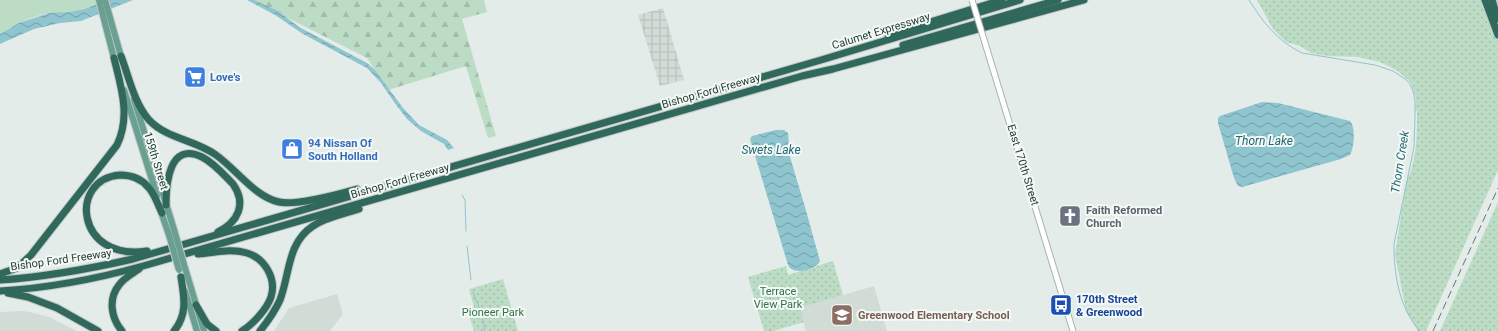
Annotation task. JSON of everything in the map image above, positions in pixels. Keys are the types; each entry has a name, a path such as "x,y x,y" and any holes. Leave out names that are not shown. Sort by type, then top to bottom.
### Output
{"highway":[{"path":"748,81 767,72 1002,0"},
{"name":"Calumet Expressway","path":"748,81 1020,0"},
{"path":"802,76 1058,0"},
{"path":"802,76 833,69 1084,0"},
{"path":"1485,0 1498,35"},
{"path":"1492,0 1498,19"},
{"path":"118,57 140,107 153,124 166,133 195,143 209,150 225,161 262,194 274,200 287,203 302,201 350,191 406,176 432,172"},
{"path":"0,274 17,268 31,255 117,144 123,130 124,108 118,57"},
{"name":"Bishop Ford Freeway","path":"0,291 72,283 144,266 802,76"},
{"name":"Bishop Ford Freeway","path":"0,280 85,270 163,251 748,81"},
{"path":"166,205 166,185 170,168 176,160 185,155 196,155 202,158 227,178 237,189 240,205 239,211 234,220 227,227 201,240"},
{"path":"162,213 148,186 134,177 122,175 105,180 94,189 87,202 86,213 88,225 94,235 98,240 110,247 129,252 163,251"},
{"path":"260,331 273,314 278,304 291,254 297,241 306,231 324,220 384,201 416,188"},
{"path":"188,253 199,254 211,252 239,252 254,256 266,267 272,279 273,292 265,309 242,331"},
{"path":"122,331 113,316 113,297 115,291 122,281 144,266"},
{"path":"174,331 181,321 185,303 182,272"},
{"path":"0,291 42,302 57,308 98,331"},
{"path":"196,305 207,324 216,331"}],"main road":[{"path":"99,0 107,17"},
{"path":"105,0 107,17 118,57"},
{"name":"159th Street","path":"118,57 166,205 182,272"},
{"name":"159th Street","path":"118,57 162,213 172,234"},
{"path":"182,272 196,305 204,331"},
{"path":"182,272 197,331"}],"street":[{"name":"East 170th Street","path":"972,0 1073,331"}],"shaded area":[{"path":"663,8 684,80 660,86 638,15"},
{"name":"Greenwood Elementary School","path":"874,286 887,331 806,331 799,308"},
{"path":"337,294 343,314 330,331 274,331 289,308"},
{"path":"22,311 49,317 77,331 0,331 0,312"}],"green space":[{"path":"0,0 108,0 75,11 42,14 0,34"},
{"path":"252,0 484,0 487,12 462,19 496,136 488,138 466,66 388,90 367,58"},
{"path":"1257,0 1498,0 1498,170 1426,331 1418,331 1406,311 1395,254 1406,182 1410,174 1416,148 1417,111 1415,110 1416,99 1411,83 1398,71 1380,62 1358,57 1328,56 1311,53 1300,46 1286,42 1273,29"},
{"path":"1498,202 1498,331 1440,331"},
{"name":"Terrace View Park","path":"833,261 843,295 800,308 804,322 773,331 764,331 748,277 786,266 788,275"},
{"name":"Pioneer Park","path":"503,279 518,331 474,331 467,309 474,307 469,289"}],"water":[{"path":"108,0 133,0 81,21 60,23 34,29 0,44 0,34 19,23 49,13 70,12 84,9"},
{"path":"247,0 254,0 278,11 299,27 367,63 375,70 403,108 419,125 447,140 454,148 448,150 444,144 421,131 407,119 381,83 367,68 303,34 275,15"},
{"name":"Thorn Lake","path":"1262,102 1278,103 1350,121 1353,128 1354,138 1353,148 1350,155 1341,159 1242,187 1238,186 1234,178 1218,123 1218,118"},
{"name":"Swets Lake","path":"776,130 784,130 788,133 790,157 820,261 814,267 799,271 794,270 788,265 750,139 752,136"}],"waterway":[{"name":"Thorn Creek","path":"1249,0 1271,30 1285,43 1302,53 1375,65 1393,71 1410,84 1415,101 1414,147 1394,244 1394,256 1399,290 1403,302 1407,312 1420,331"},
{"path":"462,195 465,200 466,231"},
{"path":"467,246 471,280"},
{"path":"473,292 482,315 485,331"}],"railway":[{"path":"1433,331 1498,188"}],"place":[{"name":"Love's","path":"195,77"},
{"name":"94 Nissan Of South Holland","path":"292,149"},
{"name":"Faith Reformed Church","path":"1070,216"},
{"name":"170th Street & Greenwood","path":"1061,305"},
{"name":"Greenwood Elementary School","path":"842,315"}]}
